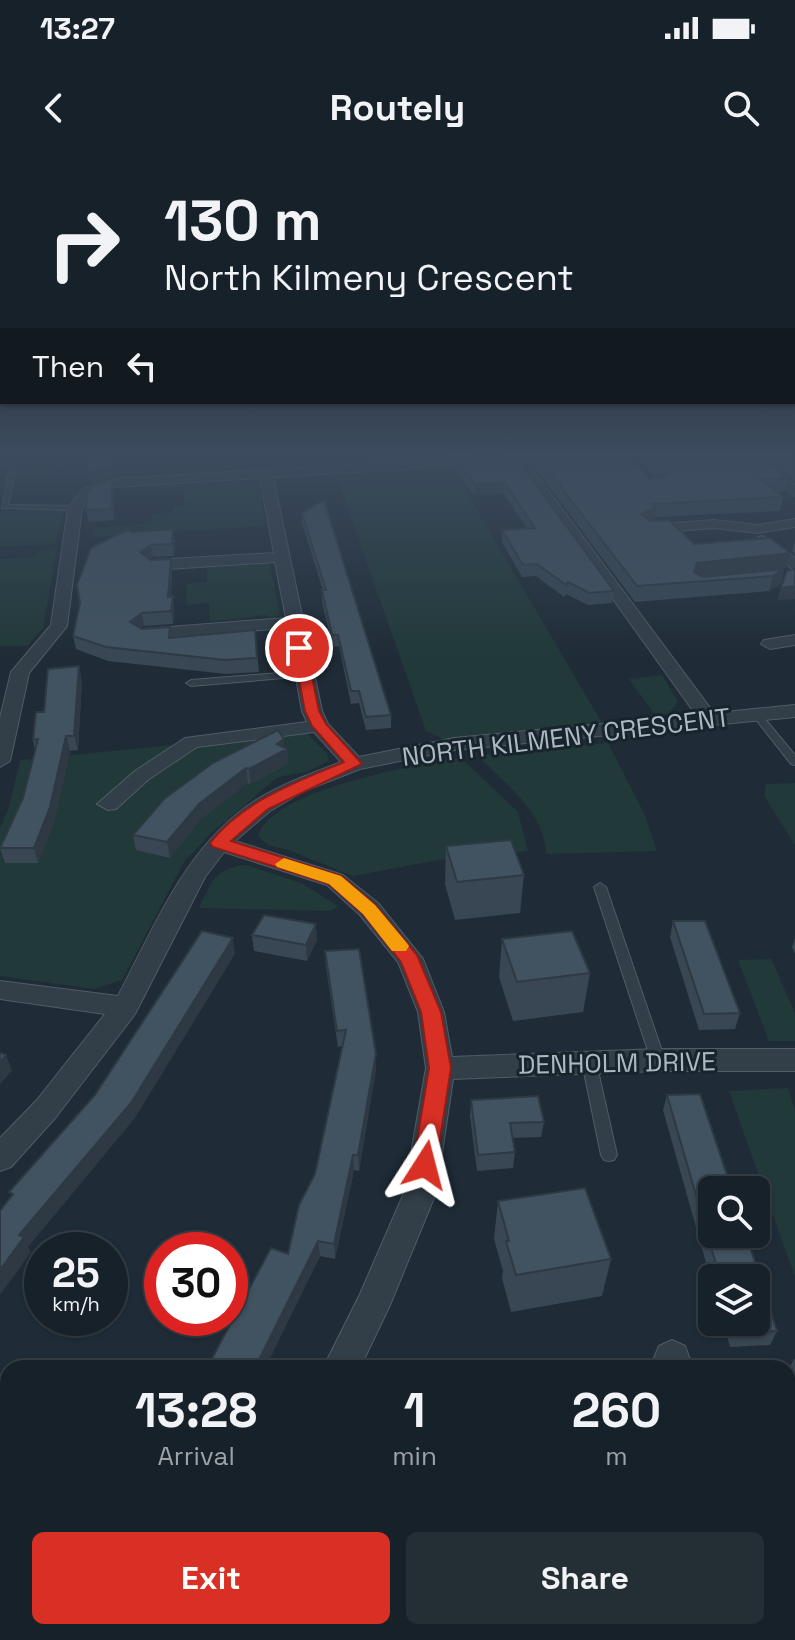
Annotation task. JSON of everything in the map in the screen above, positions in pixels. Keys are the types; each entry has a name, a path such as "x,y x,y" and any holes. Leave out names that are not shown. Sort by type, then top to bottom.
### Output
{"street":[{"path":"0,761 20,672 59,626 73,521"},
{"path":"275,521 312,711 319,726 354,764"},
{"path":"564,521 709,720"},
{"path":"649,529 714,524 758,529 795,523"},
{"path":"758,529 759,536 795,566"},
{"path":"153,565 282,557"},
{"path":"144,634 294,622"},
{"path":"770,644 795,640"},
{"name":"NORTH KILMENY CRESCENT","path":"0,1158 46,1109 126,1007 194,875 219,843 262,806 297,787 354,764 454,744 795,711"},
{"path":"108,804 142,775 192,742 319,726"},
{"path":"219,843 335,880 369,909 410,959 431,1012 440,1068 420,1193 373,1305 345,1360"},
{"path":"0,990 126,1007"},
{"name":"DENHOLM DRIVE","path":"440,1068 658,1060 795,1060"}],"lane":[{"path":"191,683 305,674"},
{"path":"757,715 795,762"},
{"path":"600,887 658,1060"},
{"path":"589,1062 609,1155"}],"green space":[{"path":"0,521 61,521 55,544 0,547"},
{"path":"265,521 266,526 94,537 94,528 152,523"},
{"path":"352,521 484,521 605,728 454,744 426,731"},
{"path":"57,548 43,628 27,646 0,646 0,559 34,557 37,551"},
{"path":"263,561 270,564 280,615 210,622 209,603 187,605 186,584 207,582 207,569 213,565"},
{"path":"662,675 678,702 669,713 656,716 629,679"},
{"path":"306,732 327,754 329,761 306,772 278,777 210,834 184,862 122,980 94,989 0,976 0,828 9,807 20,760"},
{"path":"608,743 645,815 657,851 546,854 539,825 531,812 477,755"},
{"path":"460,757 518,812 528,851 439,860 353,876 268,845 258,836 268,820 289,805 316,793 380,773"},
{"path":"795,783 795,845 764,796 766,784"},
{"path":"246,865 301,883 338,906 331,911 199,908 220,873"},
{"path":"771,959 795,1013 795,1041 769,1041 738,960"},
{"path":"788,1088 795,1110 795,1277 770,1207 770,1176 759,1176 729,1091"}],"building":[{"path":"305,521 331,521 391,715 366,717 359,691 351,691 338,635 332,635 322,590 326,590"},
{"path":"530,521 563,521 614,591 589,593 568,582 566,585 537,564 523,565 502,530 535,528"},
{"path":"587,521 670,521 694,544 770,538 790,553 697,563 694,572 703,577 784,569 773,576 637,586"},
{"path":"173,529 172,544 151,545 140,552 151,560 171,559 168,597 173,596 171,611 142,613 130,622 142,629 170,627 169,638 255,630 257,658 225,660 106,647 73,636 80,603 77,585 91,548 127,530"},
{"path":"795,569 795,586 781,588 787,571"},
{"path":"79,666 74,736 66,736 50,807 34,848 0,848 23,798 38,739 33,740 36,712 44,712 48,669"},
{"path":"278,730 284,739 277,744 287,749 246,768 199,804 167,842 133,835 164,799 213,763"},
{"path":"511,840 524,875 457,882 446,846"},
{"path":"264,915 316,924 306,945 252,935"},
{"path":"673,921 705,921 740,1013 704,1014"},
{"path":"202,931 233,938 131,1103 19,1235 24,1237 0,1270 0,1211 13,1194 9,1192 95,1095"},
{"path":"572,931 590,973 517,982 502,939"},
{"path":"359,949 376,1054 358,1155 353,1155 334,1244 318,1241 259,1360 211,1360 224,1336 248,1336 248,1291 271,1248 288,1254 299,1205 315,1174 346,1030 337,1031 325,951"},
{"path":"700,1094 727,1176 698,1176 698,1202 667,1095"},
{"path":"538,1096 544,1122 510,1123 515,1152 478,1155 471,1100"},
{"path":"585,1188 611,1259 516,1275 498,1201"},
{"path":"711,1248 750,1248 756,1264 716,1264"},
{"path":"770,1309 777,1331 770,1331"}],"slow traffic":[{"path":"284,864 335,880 369,909 399,946"}],"route":[{"path":"299,648 312,711 319,726 354,764 297,787 262,806 219,843 335,880 369,909 410,959 431,1012 440,1068 425,1165"}]}
